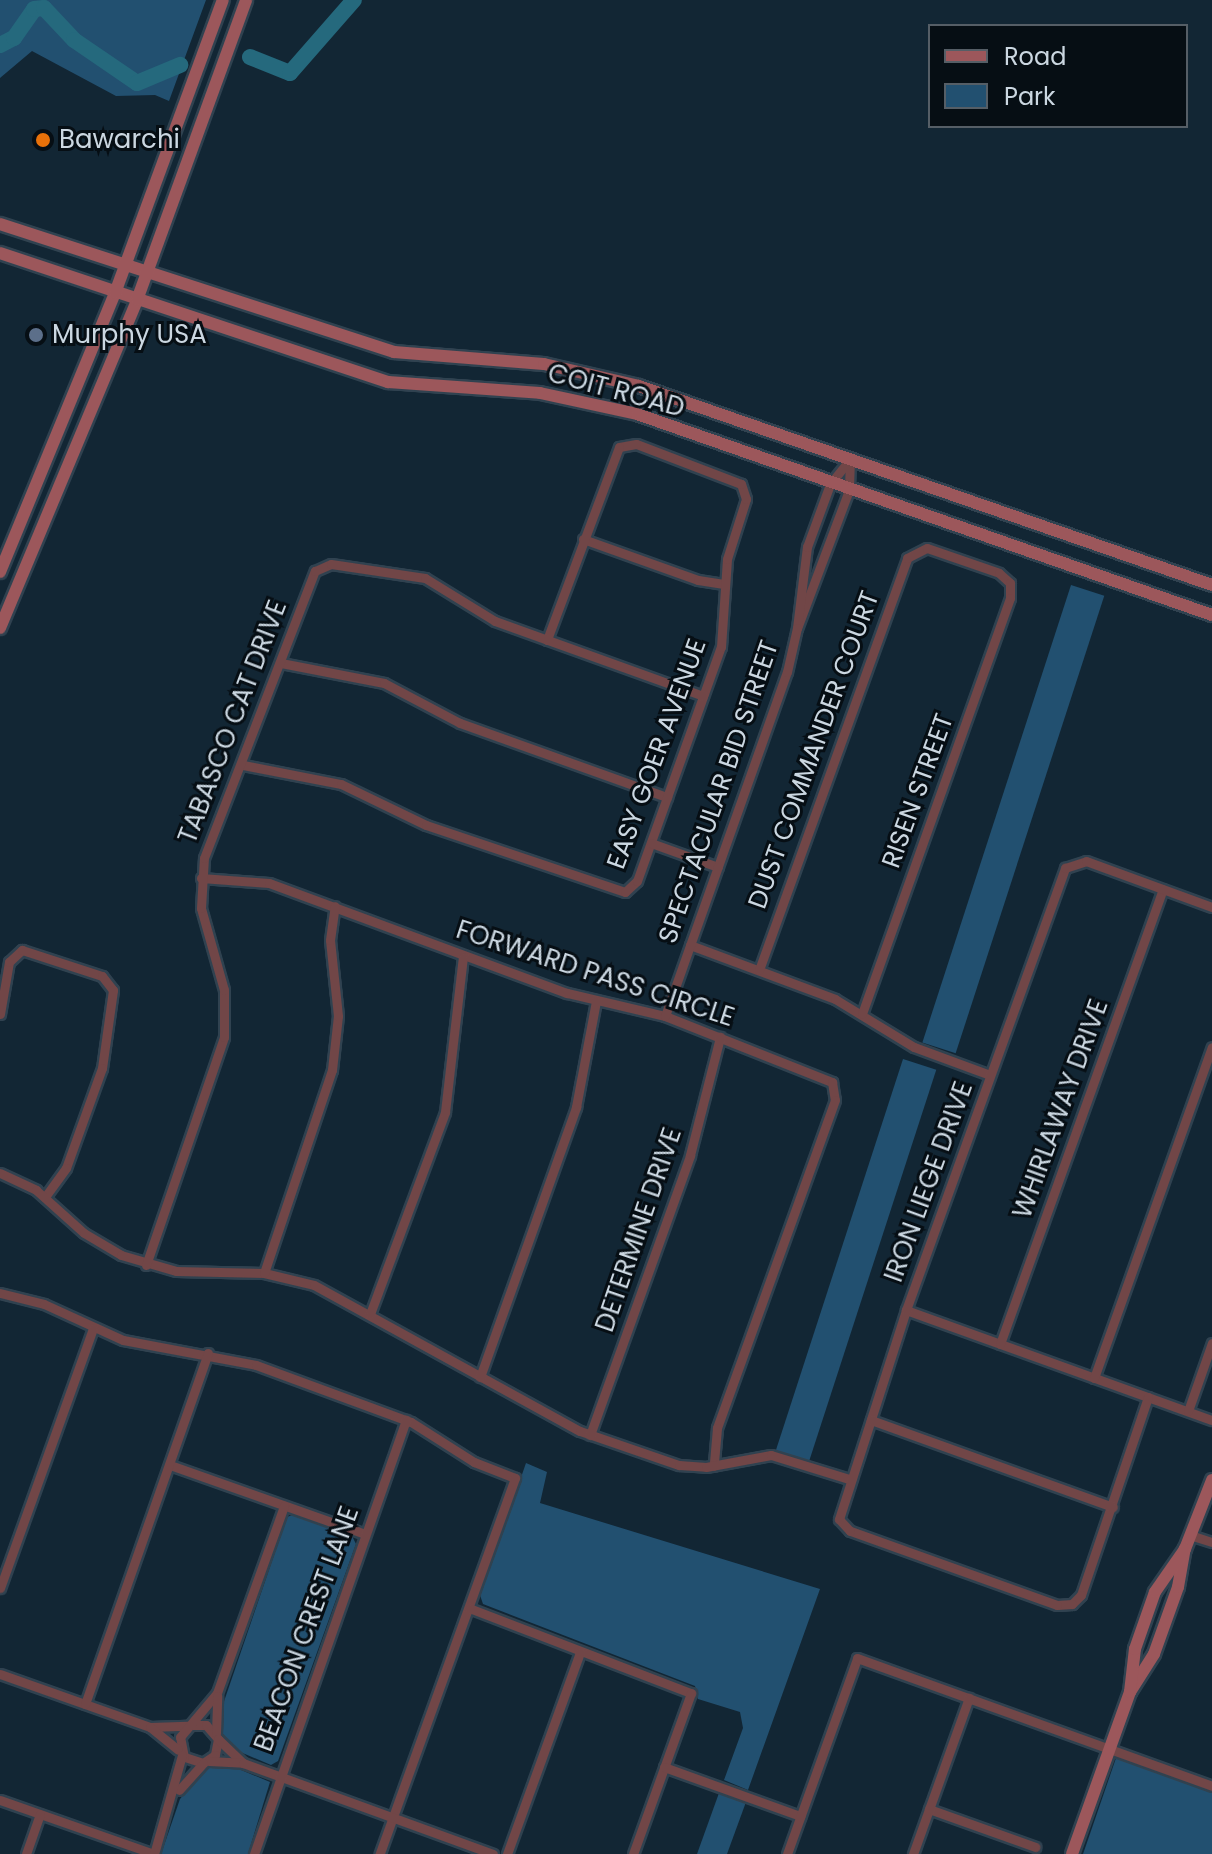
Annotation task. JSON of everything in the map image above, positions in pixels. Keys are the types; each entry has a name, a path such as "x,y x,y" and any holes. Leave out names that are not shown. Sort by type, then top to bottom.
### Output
{"main road":[{"path":"0,572 115,293 223,0"},
{"path":"0,628 137,300 246,0"},
{"name":"COIT ROAD","path":"0,224 394,352 544,364 639,386 1212,585"},
{"name":"COIT ROAD","path":"0,253 388,382 540,393 597,404 1212,615"},
{"path":"23,514 46,522"},
{"path":"1130,1692 1151,1661 1170,1610 1185,1549 1212,1480"},
{"path":"1072,1854 1130,1692 1135,1649 1151,1603 1161,1579 1185,1549"},
{"path":"1151,1603 1170,1610"}],"street":[{"name":"EASY GOER AVENUE","path":"243,765 341,784 426,825 614,892 627,891 637,881 723,635 724,584 744,489 734,479 636,444 623,445 613,455 583,539"},
{"name":"SPECTACULAR BID STREET","path":"665,1016 787,672 797,628 803,559 830,484 850,459"},
{"name":"SPECTACULAR BID STREET","path":"797,628 849,490 850,459"},
{"path":"703,696 547,640 583,539 698,580 724,584"},
{"name":"DUST COMMANDER COURT","path":"759,970 907,558 917,549 999,573 1010,583"},
{"name":"TABASCO CAT DRIVE","path":"146,1265 224,1037 224,990 203,922 201,878 210,838 243,765 312,576 320,567 425,578 490,619 547,640"},
{"name":"RISEN STREET","path":"862,1013 1010,598 1010,583"},
{"path":"281,663 384,683 460,723 667,797"},
{"path":"651,843 718,867"},
{"name":"IRON LIEGE DRIVE","path":"1113,1507 1081,1595 1065,1606 850,1531 841,1522 839,1510 906,1310 1063,872 1074,862 1163,889"},
{"name":"FORWARD PASS CIRCLE","path":"201,878 264,882 335,906 463,957 596,1001 665,1016 823,1076 834,1085 835,1100 717,1428 714,1466"},
{"path":"1163,889 1212,907"},
{"name":"WHIRLAWAY DRIVE","path":"1000,1344 1163,889"},
{"path":"264,1273 332,1070 338,1016 330,932 335,906"},
{"path":"690,945 862,1013 914,1047 990,1075"},
{"path":"0,1014 5,972 18,952 32,950 102,976 111,985 102,1068 66,1168 45,1197"},
{"path":"370,1314 445,1112 463,957"},
{"path":"480,1377 576,1107 596,1001"},
{"name":"DETERMINE DRIVE","path":"590,1435 690,1155 720,1037"},
{"path":"1094,1378 1212,1047"},
{"path":"0,1173 45,1197 90,1238 146,1265 196,1273 264,1273 314,1285 590,1435 679,1465 714,1466 771,1455 849,1479"},
{"path":"0,1293 32,1300 133,1343 208,1353 406,1420 474,1462 515,1478 380,1854"},
{"path":"906,1310 1212,1420"},
{"path":"0,1588 93,1328"},
{"path":"1188,1411 1212,1343"},
{"path":"85,1704 208,1353"},
{"path":"871,1420 1113,1507 1148,1397"},
{"name":"BEACON CREST LANE","path":"254,1854 278,1776 406,1420"},
{"path":"170,1465 365,1534"},
{"path":"174,1796 191,1772 217,1752 217,1693 284,1506"},
{"path":"1190,1535 1212,1542"},
{"path":"469,1608 691,1693 633,1854"},
{"path":"507,1854 580,1652"},
{"path":"787,1854 857,1658 1212,1786"},
{"path":"0,1674 150,1727 193,1763 243,1763 493,1854"},
{"path":"0,1800 154,1854 174,1796 181,1753 180,1737 217,1693"},
{"path":"913,1854 969,1698"},
{"path":"150,1727 206,1725 243,1763"},
{"path":"664,1767 800,1816"},
{"path":"929,1809 1035,1847"},
{"path":"26,1854 40,1814"}],"green space":[{"path":"0,0 206,0 169,101 155,95 116,96 32,51 0,78"},
{"path":"1071,585 1104,596 956,1053 922,1042"},
{"path":"903,1059 936,1070 808,1464 775,1453"},
{"path":"526,1463 547,1472 540,1503 820,1589 748,1790 724,1780 743,1728 740,1712 698,1699 695,1686 483,1604 480,1595"},
{"path":"295,1514 351,1534 356,1544 278,1761 271,1765 231,1748 222,1738 219,1716 287,1517"},
{"path":"1116,1758 1212,1793 1212,1854 1083,1854"},
{"path":"209,1764 234,1767 270,1782 248,1854 161,1854 180,1799"},
{"path":"719,1793 746,1802 727,1854 697,1854"}],"waterway":[{"path":"250,57 290,73 354,0"},
{"path":"0,45 14,38 34,9 44,8 74,40 137,83 180,65"}],"place":[{"name":"Bawarchi","path":"43,140"},
{"name":"Murphy USA","path":"36,335"}]}
